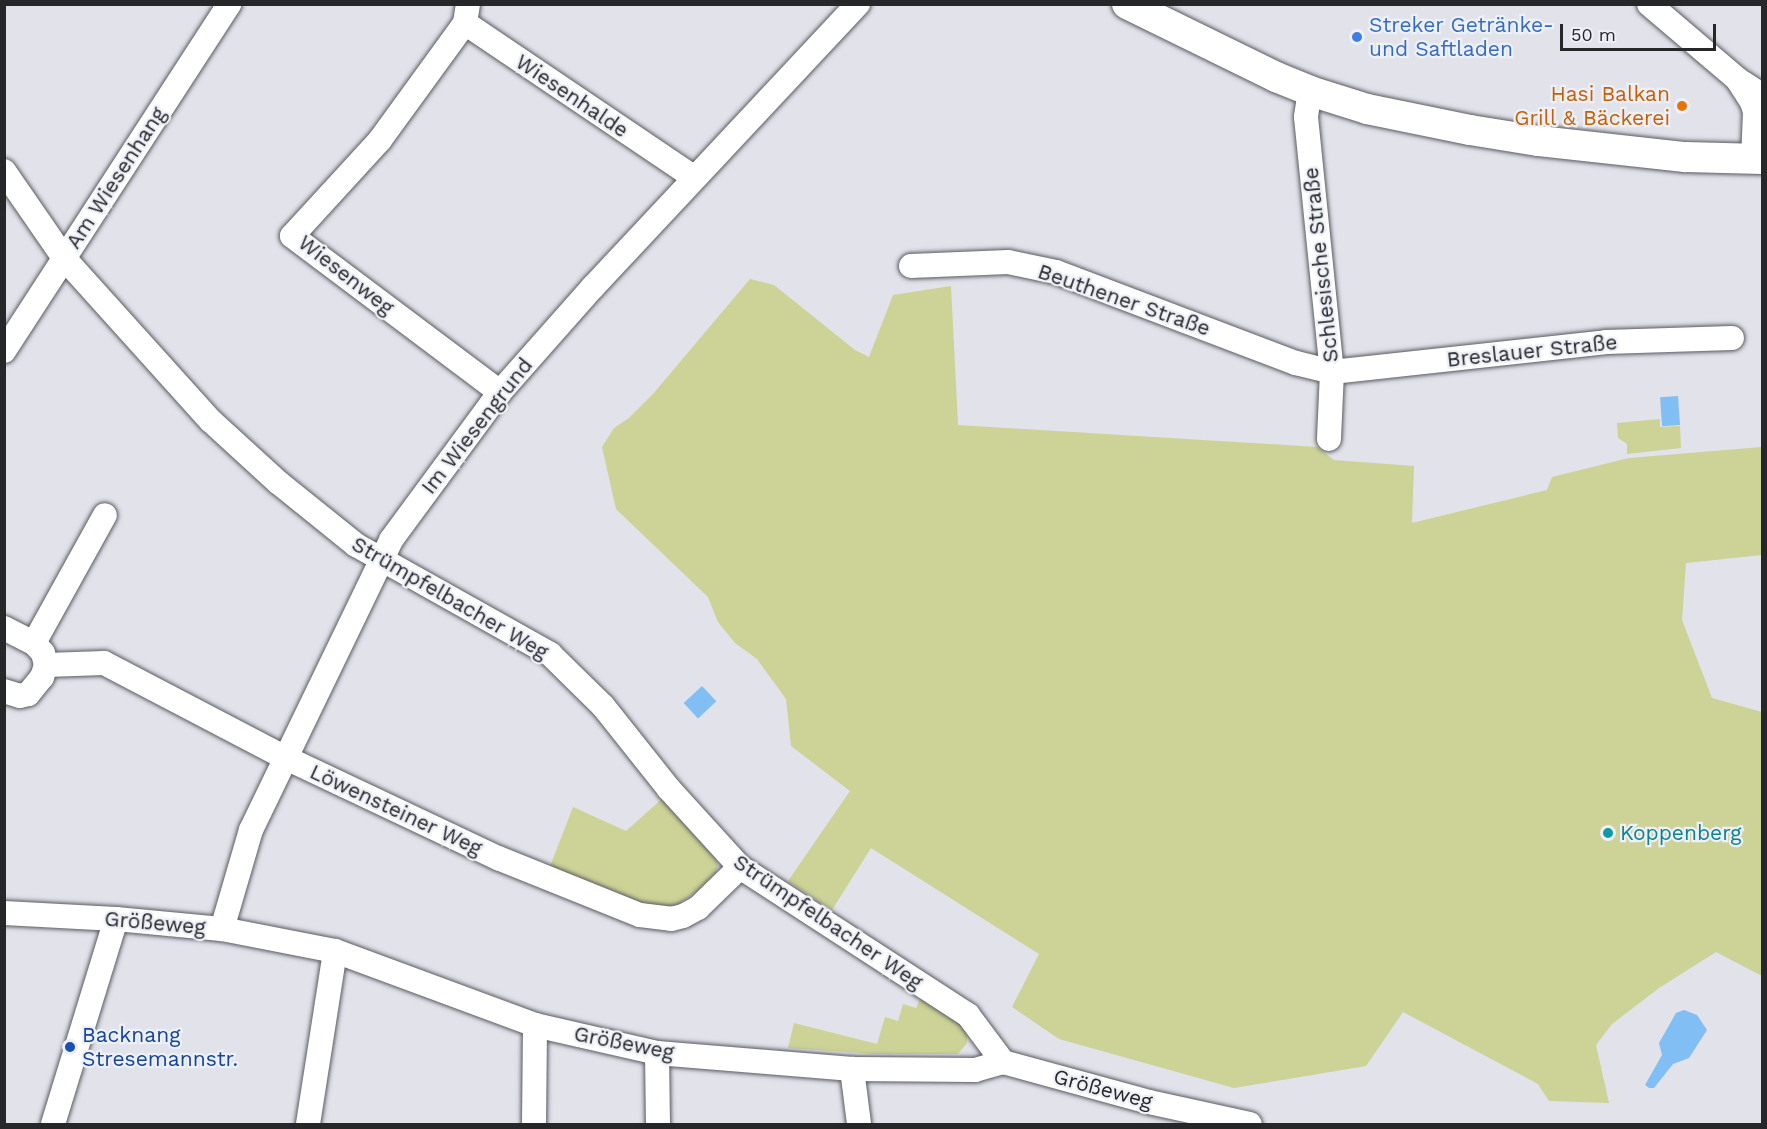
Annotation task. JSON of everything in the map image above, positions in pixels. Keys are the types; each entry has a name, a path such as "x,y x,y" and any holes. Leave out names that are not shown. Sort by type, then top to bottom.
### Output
{"street":[{"name":"Am Wiesenhang","path":"4,351 228,4"},
{"name":"Im Wiesengrund","path":"222,929 251,830 284,757 381,559 430,485 500,392 593,287 858,4"},
{"path":"1127,4 1310,91 1367,109 1421,121 1539,141 1685,157 1758,159 1755,112 1752,102 1737,79"},
{"path":"1648,4 1737,79 1762,95"},
{"name":"Wiesenhalde","path":"467,14 695,178"},
{"name":"Wiesenweg","path":"467,14 380,140 292,236 500,392"},
{"name":"Schlesische Straße","path":"1310,91 1306,117 1332,372 1329,439"},
{"name":"Strümpfelbacher Weg","path":"4,171 64,258 211,421 279,483 356,545 550,654 603,706 669,789 740,867 968,1015 1003,1062"},
{"name":"Beuthener Straße","path":"911,266 1008,262 1056,272 1296,363 1332,372"},
{"name":"Breslauer Straße","path":"1332,372 1606,342 1732,338"},
{"path":"34,643 105,515"},
{"path":"4,628 34,643 43,653 46,665 42,677 28,694 20,696 4,691"},
{"name":"Löwensteiner Weg","path":"46,665 105,663 284,757 498,858 640,915 671,920 683,916 698,908 740,867"},
{"name":"Größeweg","path":"4,913 116,919 222,929 335,951 535,1025 657,1053 852,1069 975,1070 1003,1062 1149,1102 1250,1125"},
{"path":"53,1125 116,919"},
{"path":"308,1125 335,951"},
{"path":"534,1125 535,1025"},
{"path":"657,1053 658,1125"},
{"path":"852,1069 859,1125"}],"green space":[{"path":"750,279 774,285 855,350 869,357 893,295 951,286 958,425 1317,447 1334,460 1414,466 1412,523 1547,490 1552,477 1629,458 1762,447 1762,555 1686,563 1682,620 1712,698 1762,712 1762,976 1716,952 1659,988 1612,1024 1596,1045 1609,1103 1549,1101 1538,1084 1403,1012 1366,1066 1234,1088 1059,1039 1012,1007 1039,954 871,848 832,910 788,881 850,791 791,746 786,699 757,659 735,643 718,622 708,597 616,509 602,447 614,428 629,418 653,394"},
{"path":"1660,419 1660,427 1680,426 1681,448 1627,454 1627,444 1618,438 1617,423"},
{"path":"663,798 715,856 718,865 715,874 695,893 671,909 644,905 549,869 573,807 626,831"},
{"path":"922,995 956,1016 967,1033 967,1043 958,1054 876,1054 788,1048 794,1023 877,1044 885,1017 898,1021 903,1004 916,1008"}],"water":[{"path":"1678,396 1680,425 1662,426 1660,397"},
{"path":"702,686 716,701 698,718 684,703"},
{"path":"1684,1010 1697,1015 1707,1030 1689,1058 1673,1064 1654,1088 1649,1088 1645,1085 1662,1055 1659,1043 1676,1013"}],"place":[{"name":"Streker Getränke- und Saftladen","path":"1357,37"},
{"name":"Hasi Balkan Grill & Bäckerei","path":"1682,106"},
{"name":"Koppenberg","path":"1608,833"},
{"name":"Backnang Stresemannstr.","path":"70,1047"}]}
